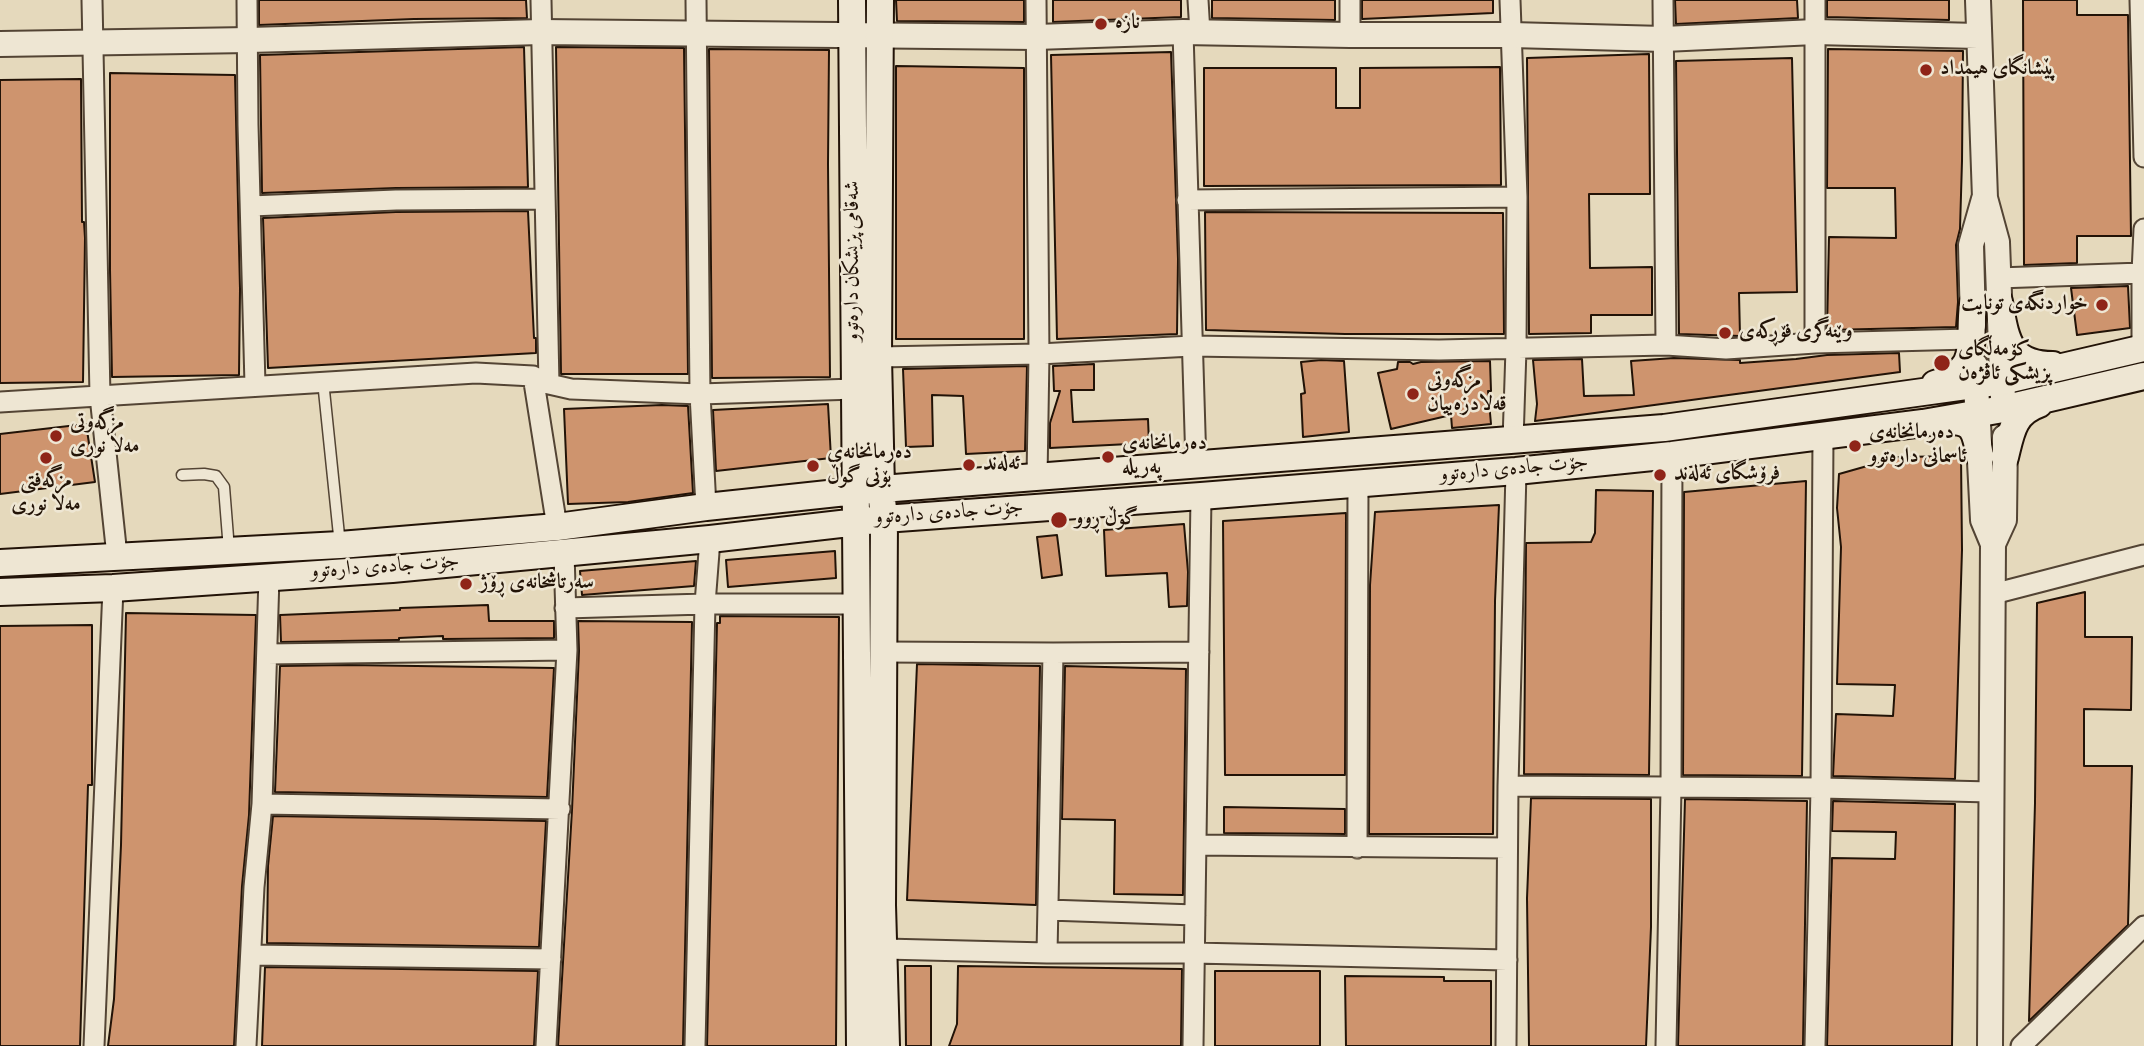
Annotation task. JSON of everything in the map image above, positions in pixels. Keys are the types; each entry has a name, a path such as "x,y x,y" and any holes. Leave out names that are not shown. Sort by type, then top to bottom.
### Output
{"main road":[{"name":"شەقامی پزیشکان دارەتوو","path":"852,0 855,389 868,490 884,519 882,905 886,1046"},
{"name":"شەقامی پزیشکان دارەتوو","path":"860,1046 856,521 868,490 878,357 880,0"},
{"path":"1891,396 1959,374 1969,360 1970,339 1990,295"},
{"path":"1990,295 2008,341 2019,357 2036,365 2076,363"},
{"name":"جۆت جادەی دارەتوو","path":"0,563 340,545 557,527 706,507 868,490 1664,428 2002,381 2143,348"},
{"name":"جۆت جادەی دارەتوو","path":"0,592 113,588 392,569 710,539 856,521 1516,471 1672,455 1991,412 2144,376"},
{"path":"1923,422 1961,421 1974,432 1992,456 2024,411 2084,390"}],"street":[{"path":"92,0 100,396 117,556"},
{"path":"247,0 256,385"},
{"path":"541,0 544,199 541,380 557,527"},
{"path":"696,0 700,394 706,507"},
{"path":"1036,0 1040,354 1037,478"},
{"path":"1196,465 1187,200 1191,32 1198,0"},
{"path":"1350,0 1350,35"},
{"path":"1510,0 1517,197 1513,441"},
{"path":"1663,0 1666,345"},
{"path":"1815,0 1815,343"},
{"path":"1978,0 1984,198 1997,242 1976,384 1991,412"},
{"path":"2140,0 2144,157"},
{"path":"0,44 541,32 1036,37 1191,32 1664,38 1815,32 1978,36"},
{"path":"1187,200 1517,197"},
{"path":"1984,198 1971,245 1990,295 2002,381 1991,412 1992,456 1983,520 1993,544 1990,1046"},
{"path":"251,206 396,200 544,199"},
{"path":"2143,348 2144,229"},
{"path":"1990,295 2142,273"},
{"path":"878,357 1040,354 1192,346 1438,350 1666,345 1726,349 1815,343 1970,339"},
{"path":"0,402 476,373 541,380 571,389 700,394 855,389"},
{"path":"1815,1046 1821,788 1823,434"},
{"path":"1666,1046 1671,787 1672,455"},
{"path":"1506,1046 1508,786 1516,471"},
{"path":"1357,848 1358,484"},
{"path":"1193,1046 1201,496"},
{"path":"695,1046 705,604 710,539"},
{"path":"546,1046 566,650 564,553"},
{"path":"1993,594 2144,555"},
{"path":"246,1046 254,887 262,804 269,577"},
{"path":"94,1046 113,588"},
{"path":"565,608 856,604"},
{"path":"267,654 566,650"},
{"path":"883,652 1199,652"},
{"path":"1047,953 1053,653"},
{"path":"1508,786 1992,792"},
{"path":"262,804 560,809"},
{"path":"1196,845 1507,848"},
{"path":"1048,910 1195,915"},
{"path":"2021,1046 2144,926"},
{"path":"885,949 1507,960"},
{"path":"252,955 551,959"}],"lane":[{"path":"323,381 340,545"},
{"path":"181,475 216,476 224,487 229,551"}],"building":[{"path":"259,0 526,0 527,18 259,25"},
{"path":"896,0 1024,0 1024,22 897,21"},
{"path":"1053,0 1181,0 1181,17 1053,22"},
{"path":"1212,0 1335,0 1335,20 1212,18"},
{"path":"1362,0 1493,0 1493,13 1362,19"},
{"path":"1675,0 1797,0 1798,18 1676,24"},
{"path":"1827,0 1949,0 1949,20 1827,17"},
{"path":"2023,0 2077,0 2077,15 2128,15 2131,236 2077,236 2077,263 2024,265"},
{"path":"524,47 528,187 262,193 260,55"},
{"path":"556,47 684,48 688,374 561,374"},
{"path":"709,49 829,50 830,377 712,378"},
{"path":"1828,49 1963,51 1956,327 1827,330 1829,237 1896,238 1895,188 1827,188"},
{"path":"1171,52 1178,259 1177,334 1057,339 1051,55"},
{"path":"1649,54 1650,194 1589,194 1590,268 1652,267 1652,315 1591,315 1591,333 1529,334 1527,58"},
{"path":"1792,58 1797,292 1739,293 1740,336 1679,334 1676,61"},
{"path":"896,66 1024,68 1024,339 896,339"},
{"path":"1500,67 1501,185 1204,186 1204,68 1336,68 1336,108 1360,108 1360,68"},
{"path":"110,73 235,75 240,289 239,375 112,377"},
{"path":"81,79 82,222 85,238 83,382 0,383 0,80"},
{"path":"528,211 536,353 268,368 263,218 396,212"},
{"path":"1205,212 1503,213 1504,334 1345,334 1206,330"},
{"name":"خواردنگەی تونایت","path":"2128,286 2130,328 2077,335 2071,288"},
{"path":"1899,353 1900,372 1535,421 1537,404 1533,360 1582,359 1584,396 1634,395 1631,361 1674,358 1740,360 1740,363 1827,355"},
{"path":"1344,361 1349,432 1303,437 1301,394 1305,393 1301,362"},
{"path":"1490,361 1491,391 1488,391 1491,424 1452,428 1451,415 1391,429 1378,373 1397,369 1398,362 1413,364"},
{"path":"1094,364 1094,390 1071,390 1073,422 1148,419 1149,443 1050,448 1050,423 1060,391 1054,391 1053,366"},
{"path":"1027,366 1025,451 966,454 963,396 932,395 933,446 906,447 903,369"},
{"path":"828,404 831,458 716,471 713,410"},
{"path":"688,406 693,493 628,502 568,504 564,409"},
{"name":"مزگەفتی مەلا نوری","path":"86,424 95,482 0,494 0,434"},
{"path":"1961,456 1962,550 1955,779 1833,776 1836,714 1893,716 1895,685 1837,684 1841,547 1837,508 1839,474 1899,457"},
{"path":"1806,481 1802,776 1683,775 1684,492"},
{"path":"1596,490 1653,491 1649,775 1524,774 1526,543 1591,542 1595,533"},
{"path":"1499,505 1495,601 1493,834 1369,834 1370,585 1375,512"},
{"path":"1346,513 1345,775 1225,775 1223,521"},
{"path":"1184,524 1188,572 1187,606 1169,607 1167,573 1106,576 1104,530"},
{"path":"1057,535 1062,575 1042,578 1037,537"},
{"path":"835,551 836,578 728,587 726,560"},
{"path":"696,561 694,586 582,595 580,571"},
{"path":"2085,592 2085,637 2132,637 2131,710 2084,709 2084,766 2132,766 2128,925 2029,1021 2037,603"},
{"path":"488,605 489,621 554,621 554,638 443,639 443,636 399,640 281,642 280,615"},
{"path":"126,613 256,615 249,815 242,886 234,1046 108,1046 114,999 121,845"},
{"path":"720,616 839,617 836,1046 707,1046 717,623 720,623"},
{"path":"578,621 692,622 683,1046 558,1046 572,810"},
{"path":"92,625 92,785 88,785 80,1046 0,1046 0,626"},
{"path":"917,664 1040,666 1036,905 907,900"},
{"path":"280,666 554,668 547,797 275,792"},
{"path":"1065,666 1186,669 1183,895 1114,894 1115,820 1062,819"},
{"path":"1531,798 1651,799 1651,927 1646,1046 1529,1046 1527,898"},
{"path":"1685,799 1807,801 1803,1046 1678,1046"},
{"path":"1833,801 1955,804 1952,1046 1827,1046 1832,858 1895,859 1896,832 1832,831"},
{"path":"1224,807 1345,809 1345,834 1224,833"},
{"path":"273,816 546,821 539,947 267,943 268,866"},
{"path":"905,966 931,966 931,1046 906,1046"},
{"path":"958,966 1182,969 1181,1046 949,1046 957,1024"},
{"path":"265,967 538,971 534,1046 262,1046"},
{"path":"1215,971 1320,971 1320,1046 1215,1046"},
{"path":"1345,976 1444,977 1444,981 1491,981 1491,1046 1346,1046"}],"place":[{"name":"نازە","path":"1101,24"},
{"name":"پێشانگای هیمداد","path":"1926,70"},
{"name":"خواردنگەی تونایت","path":"2102,305"},
{"name":"وێنەگری فۆڕکەی","path":"1725,333"},
{"name":"کۆمەڵگای پزیشکی ئاڤژەن","path":"1942,363"},
{"name":"مزگەوتی قەلادزەییان","path":"1413,394"},
{"name":"مزگەوتی مەلا نوری","path":"56,436"},
{"name":"دەرمانخانەی ئاسمانی دارەتوو","path":"1855,446"},
{"name":"دەرمانخانەی پەریلە","path":"1108,457"},
{"name":"مزگەفتی مەلا نوری","path":"46,458"},
{"name":"ئەلەند","path":"969,465"},
{"name":"دەرمانخانەی بۆنی گوڵ","path":"813,466"},
{"name":"فرۆشگای ئەلەند","path":"1660,475"},
{"name":"گوڵ ڕوو","path":"1059,520"},
{"name":"سەرتاشخانەی ڕۆژ","path":"466,584"}]}
